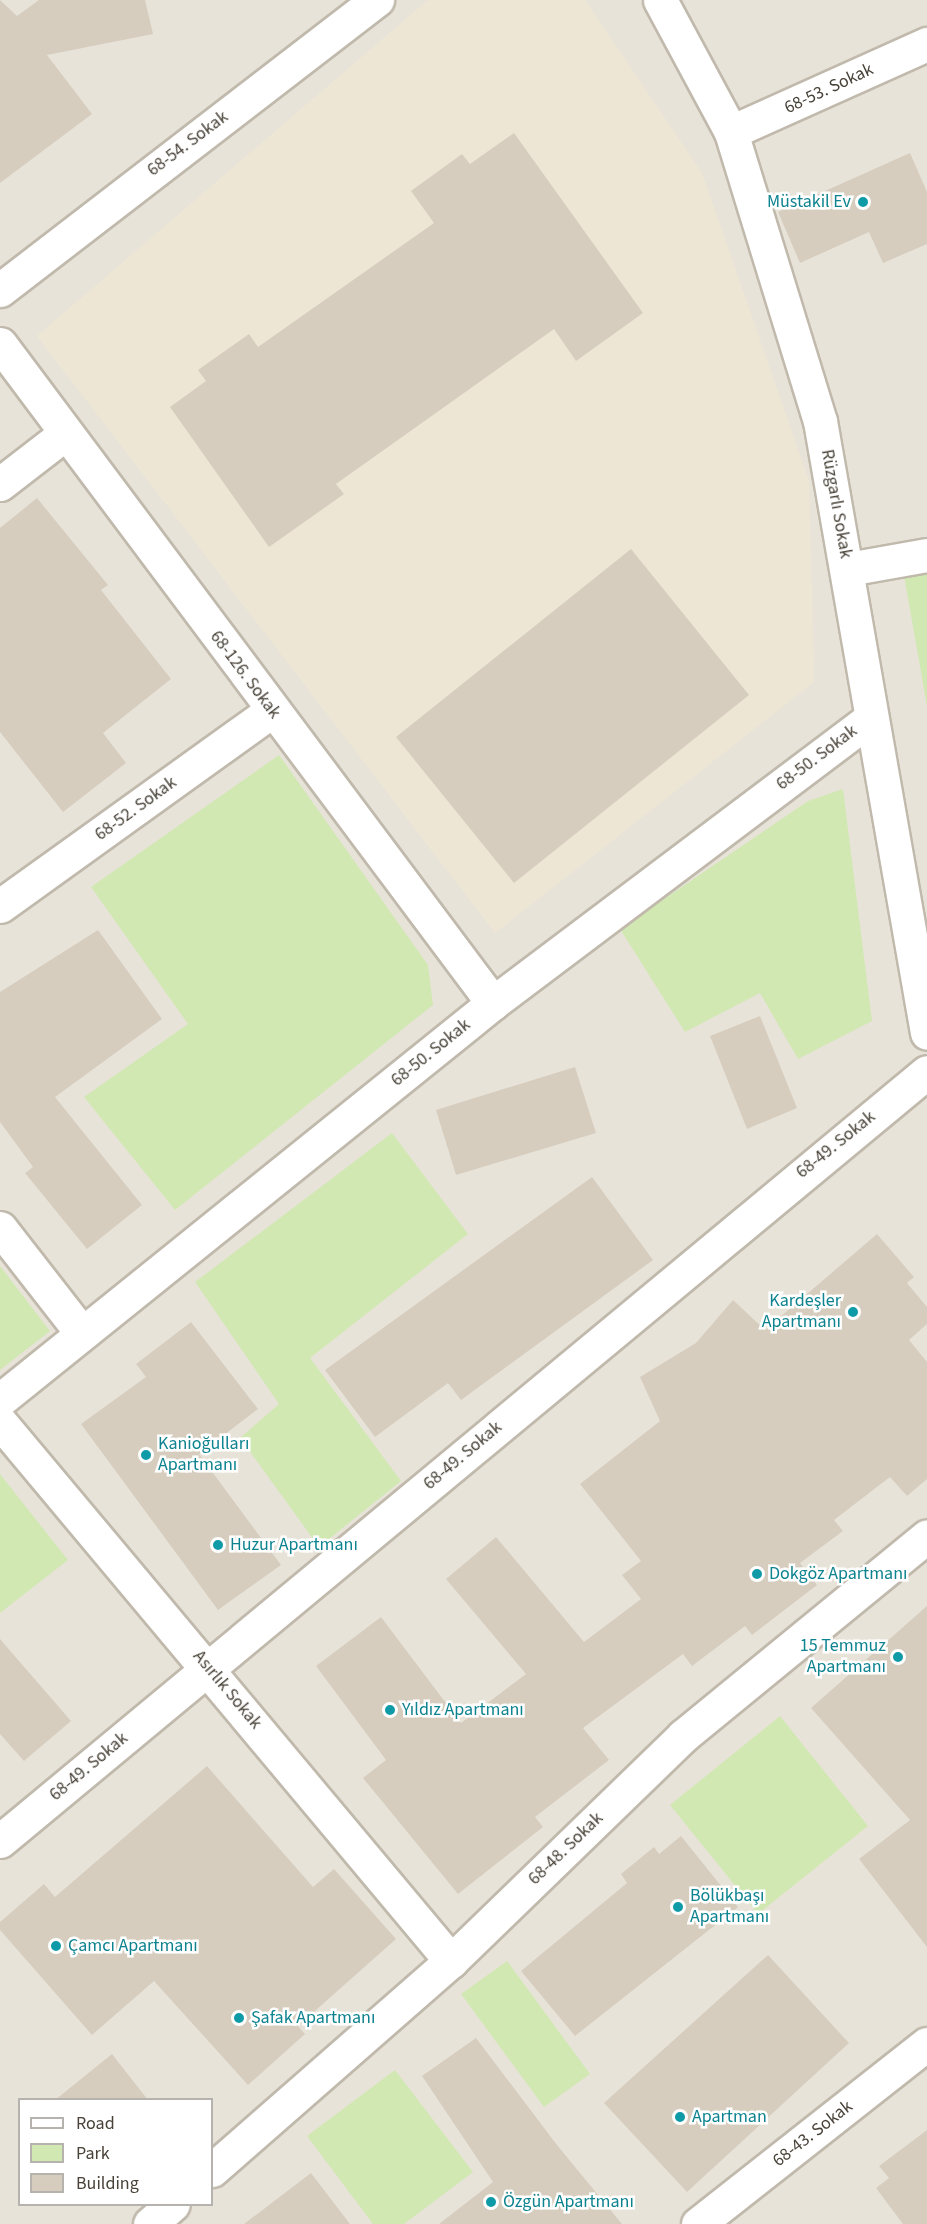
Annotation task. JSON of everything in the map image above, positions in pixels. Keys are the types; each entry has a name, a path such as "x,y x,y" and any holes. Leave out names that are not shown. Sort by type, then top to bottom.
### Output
{"street":[{"name":"68-54. Sokak","path":"0,290 377,0"},
{"name":"Rüzgarlı Sokak","path":"660,0 731,132 820,421 848,569 871,718 927,1034"},
{"name":"68-53. Sokak","path":"731,132 927,44"},
{"name":"68-126. Sokak","path":"0,344 271,711 494,1002"},
{"path":"0,484 66,433"},
{"path":"848,569 927,555"},
{"name":"68-52. Sokak","path":"0,906 271,711"},
{"name":"68-50. Sokak","path":"0,1400 81,1332 494,1002 871,718"},
{"name":"68-49. Sokak","path":"0,1841 927,1072"},
{"path":"0,1228 81,1332"},
{"name":"Asırlık Sokak","path":"0,1422 209,1667 451,1961"},
{"name":"68-48. Sokak","path":"213,2169 451,1961 683,1736 927,1536"},
{"name":"68-43. Sokak","path":"698,2224 927,2044"},
{"path":"150,2224 171,2206"}],"shaded area":[{"path":"0,0 927,0 927,2224 0,2224"},
{"path":"428,0 585,0 702,173 809,481 814,682 495,933 37,336"}],"green space":[{"path":"927,566 927,706 903,570"},
{"path":"279,755 428,965 433,1005 175,1210 84,1097 188,1024 91,887"},
{"path":"843,789 872,1021 798,1059 760,993 685,1032 620,929 808,801"},
{"path":"392,1133 468,1234 310,1358 401,1481 319,1547 240,1438 279,1404 195,1282"},
{"path":"0,1266 50,1331 0,1370"},
{"path":"0,1474 68,1560 0,1613"},
{"path":"780,1716 868,1826 758,1914 670,1805"},
{"path":"507,1961 590,2074 544,2107 461,1994"},
{"path":"395,2070 473,2172 404,2224 373,2224 307,2136"}],"building":[{"path":"0,0 17,16 39,0 145,0 153,34 47,55 92,114 0,183"},
{"path":"514,133 643,313 576,361 554,329 336,484 344,494 269,547 170,407 206,381 198,370 249,334 258,347 434,223 411,191 462,154 470,164"},
{"name":"Müstakil Ev","path":"910,153 927,192 927,244 883,263 869,232 800,263 778,212"},
{"path":"37,498 108,585 101,590 171,679 103,733 126,763 63,812 0,732 0,528"},
{"path":"631,549 749,695 514,883 396,737"},
{"path":"98,930 162,1019 55,1097 142,1205 87,1249 25,1173 33,1167 0,1122 0,992"},
{"path":"760,1016 797,1108 747,1129 710,1036"},
{"path":"575,1067 596,1133 456,1175 436,1110"},
{"path":"592,1177 653,1260 461,1400 448,1383 375,1437 325,1370"},
{"path":"877,1234 914,1277 907,1283 927,1307 927,1324 909,1340 927,1362 927,1479 907,1496 890,1477 834,1520 843,1531 800,1563 817,1585 752,1635 745,1626 692,1666 683,1654 583,1728 609,1760 535,1817 543,1827 458,1894 363,1778 386,1760 316,1666 381,1617 461,1723 526,1674 446,1579 496,1537 584,1642 641,1599 622,1575 641,1561 580,1484 660,1421 640,1377 696,1343 733,1300 765,1330"},
{"path":"191,1322 258,1409 199,1454 281,1565 218,1610 81,1424 146,1377 136,1364"},
{"path":"927,1606 927,1947 859,1859 910,1820 811,1708"},
{"path":"0,1639 71,1721 24,1761 0,1734"},
{"path":"207,1766 313,1887 334,1869 396,1939 298,2026 305,2034 248,2085 154,1981 92,2035 0,1930 0,1922 44,1884 55,1897"},
{"path":"681,1836 738,1907 575,2036 521,1971 627,1883 621,1874 654,1847 659,1854"},
{"path":"768,1955 849,2043 687,2192 604,2103"},
{"path":"476,2038 557,2145 622,2224 439,2224 493,2182 422,2076"},
{"path":"112,2054 146,2098 57,2098"},
{"path":"927,2130 927,2224 903,2224 876,2188 889,2178 879,2166"},
{"path":"311,2173 350,2224 244,2224"}],"place":[{"name":"Müstakil Ev","path":"863,202"},
{"name":"Kardeşler Apartmanı","path":"853,1312"},
{"name":"Kanioğulları Apartmanı","path":"146,1455"},
{"name":"Huzur Apartmanı","path":"218,1545"},
{"name":"Dokgöz Apartmanı","path":"757,1574"},
{"name":"15 Temmuz Apartmanı","path":"898,1657"},
{"name":"Yıldız Apartmanı","path":"390,1710"},
{"name":"Bölükbaşı Apartmanı","path":"678,1907"},
{"name":"Çamcı Apartmanı","path":"56,1946"},
{"name":"Şafak Apartmanı","path":"239,2018"},
{"name":"Apartman","path":"680,2117"},
{"name":"Özgün Apartmanı","path":"491,2202"}]}
